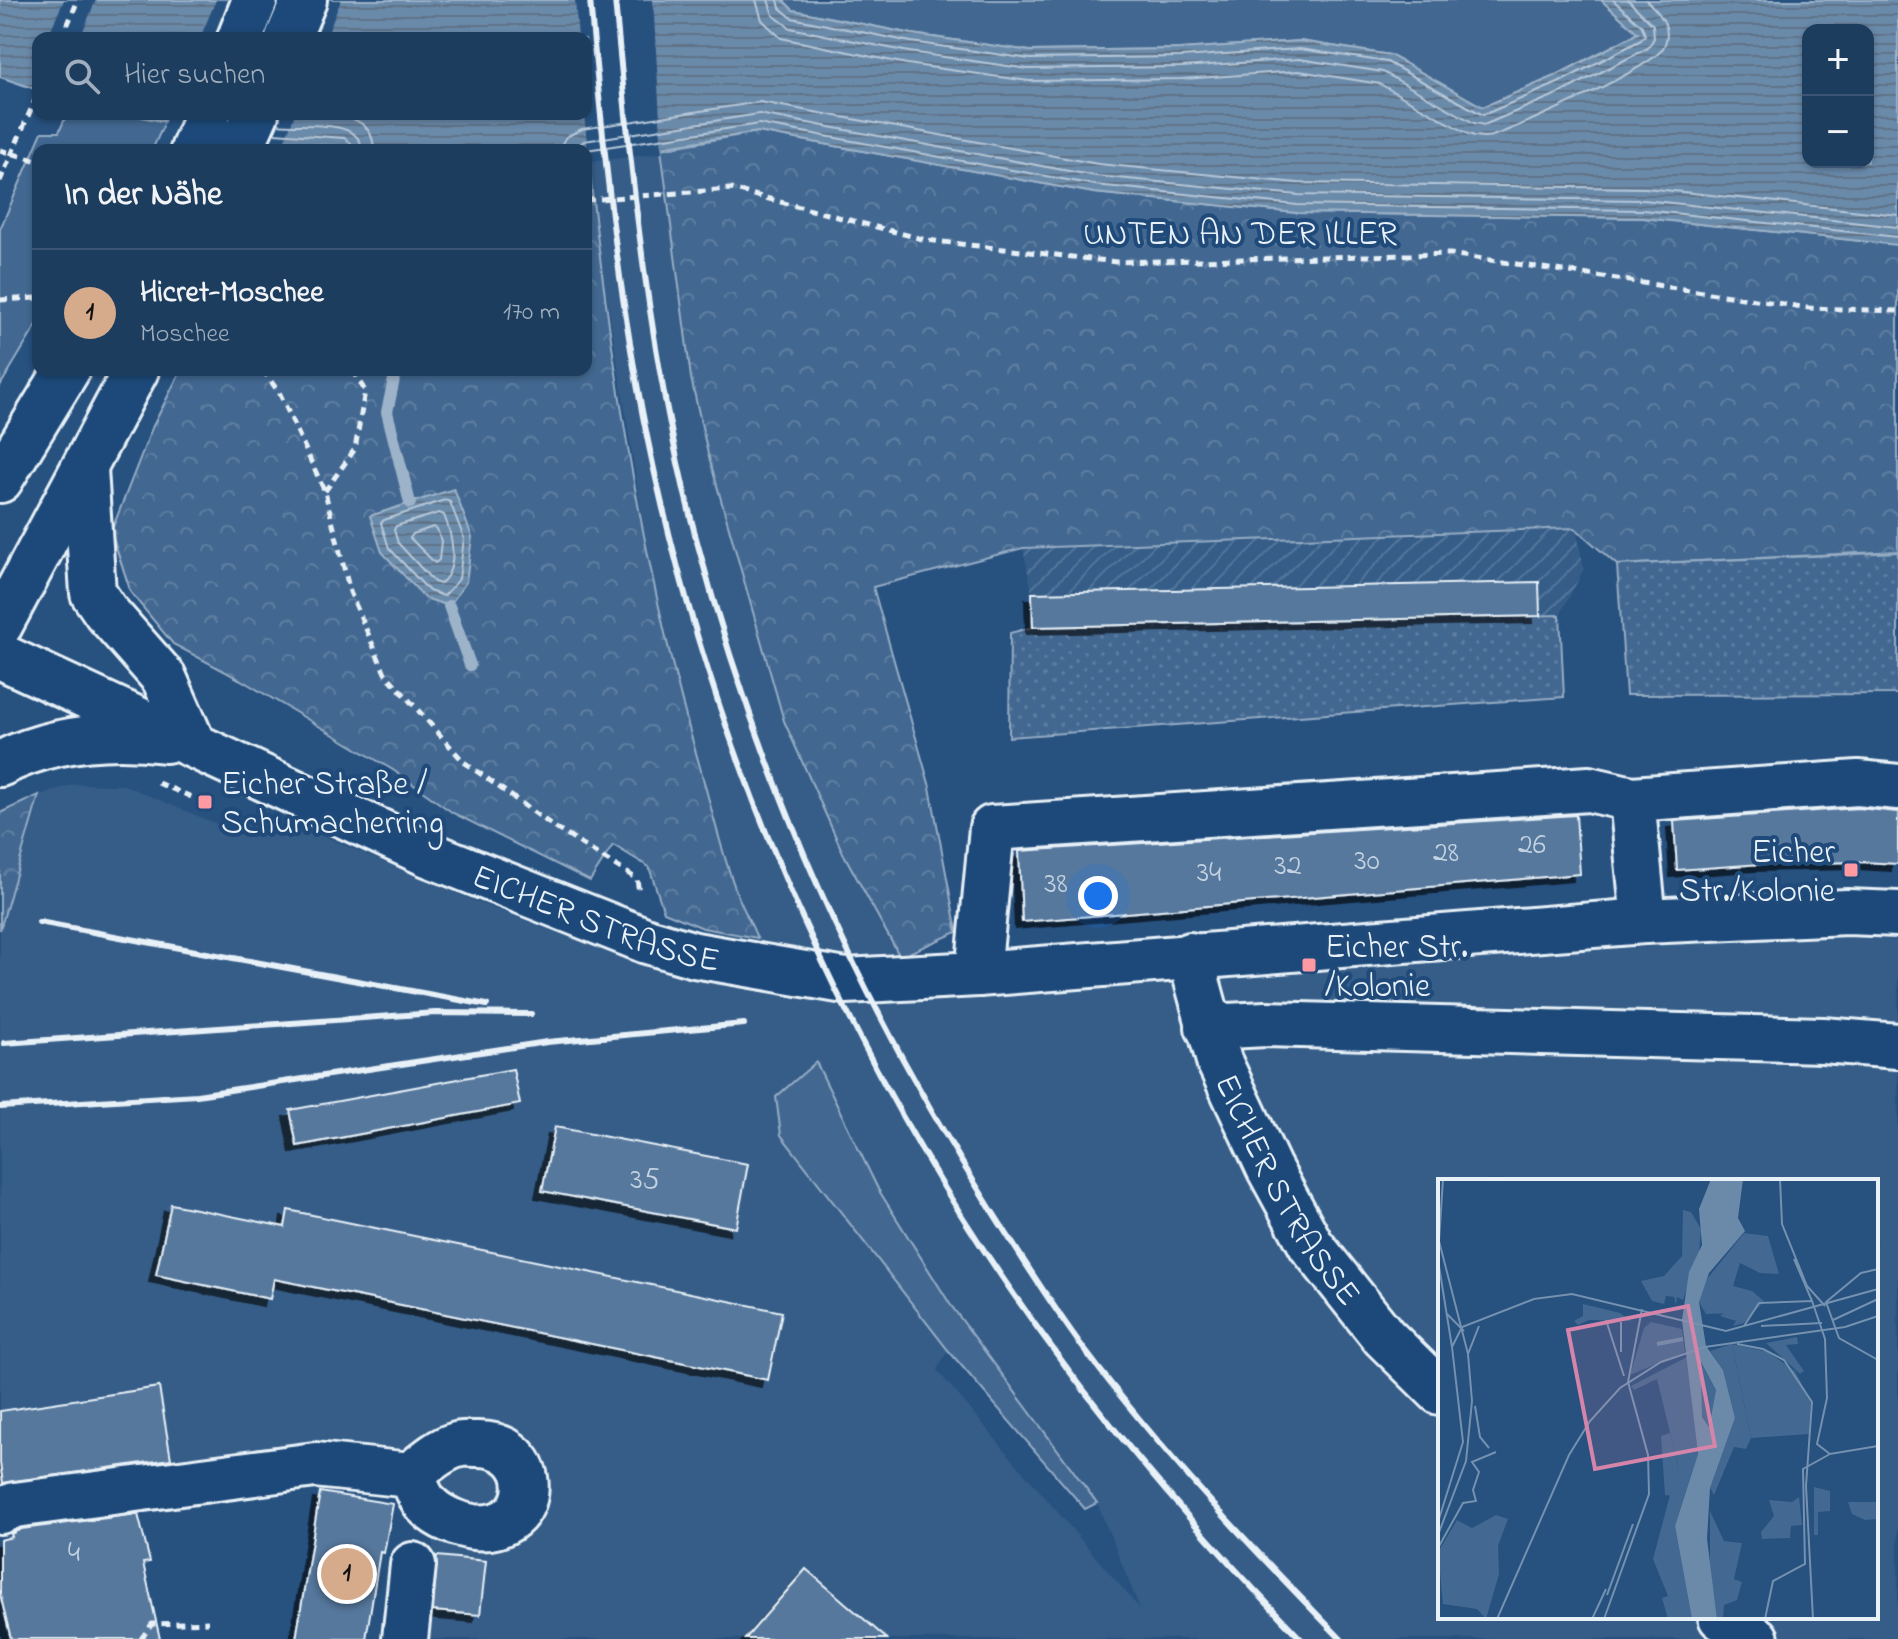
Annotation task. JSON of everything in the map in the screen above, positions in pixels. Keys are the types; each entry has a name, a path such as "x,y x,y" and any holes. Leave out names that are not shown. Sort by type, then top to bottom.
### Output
{"street":[{"path":"242,32 255,0"},
{"path":"291,32 304,0"},
{"path":"196,144 206,120"},
{"path":"243,144 253,120"},
{"path":"0,480 11,450 63,376"},
{"path":"0,625 133,376"},
{"path":"0,764 23,752 75,740 128,736 192,742 164,678 93,593 85,469"},
{"name":"EICHER STRASSE","path":"0,656 467,870 647,941 762,968 845,981 978,974 1644,921 1847,912 1898,914"},
{"path":"978,974 992,828 1589,789 1632,799 1858,783 1898,787"},
{"path":"1632,799 1644,921"},
{"name":"EICHER STRASSE","path":"1190,955 1219,1061 1269,1168 1311,1245 1384,1337 1438,1390"},
{"path":"1208,1027 1266,1024 1823,1040 1898,1046"},
{"path":"0,1511 15,1505 315,1465 411,1475"},
{"path":"405,1639 413,1565"},
{"path":"1724,1619 1756,1639"}],"path":[{"path":"65,32 78,0"},
{"path":"0,181 32,107"},
{"path":"0,150 32,159"},
{"name":"UNTEN AN DER ILLER","path":"592,200 731,189 926,240 1116,262 1450,254 1809,308 1898,311"},
{"path":"0,300 32,298"},
{"path":"267,376 280,394 325,492 350,592 385,673 464,762 560,831 637,879 647,941"},
{"path":"325,492 355,449 365,391 356,376"},
{"path":"141,1639 152,1624 208,1622"}],"shaded area":[{"path":"653,0 661,149 691,378 708,454 784,721 842,851 900,957 930,999 1385,964 1811,936 1898,940 1898,1639 426,1639 438,1476 415,1451 373,1449 237,1463 0,1495 0,930 39,795 75,784 124,785 231,830 252,820 321,835 482,904 616,955 693,974 779,989 735,888 684,712 652,579 598,241 592,191 592,144 588,144 587,120 592,120 592,35","holes":["816,1063 878,1189 950,1305 1097,1503 1140,1609 937,1370 948,1350 781,1135"]},
{"path":"1576,528 1584,569 1560,615 1540,616 1033,627 1032,593 1023,548"}],"green space":[{"path":"783,0 1601,0 1638,33 1555,76 1483,107 1390,55 1300,41 1180,49 1030,51 912,34 793,10"},
{"path":"64,120 165,122 155,144 37,144 42,132 59,132"},
{"path":"758,132 1094,193 1297,213 1643,218 1898,245 1898,551 1617,565 1575,528 1023,548 873,587 930,787 957,932 900,957 842,851 784,721 708,454 691,378 661,149"},
{"path":"32,155 32,333 0,386 0,229"},
{"path":"592,190 630,461 660,612 725,857 737,894 757,938 703,928 664,912 649,867 613,845 590,881 453,813 393,770 241,680 173,644 131,593 111,532 152,428 178,376 592,376"},
{"path":"1898,552 1898,694 1626,695 1617,565"},
{"path":"1560,615 1564,697 1009,737 1010,633 1033,627"},
{"path":"39,795 0,930 0,813"},
{"path":"816,1062 878,1189 950,1304 1097,1503 1085,1509 948,1350 781,1135 776,1097"}],"water":[{"path":"0,0 783,0 793,10 912,34 1030,51 1180,49 1300,41 1390,55 1483,107 1555,76 1638,33 1601,0 1898,0 1898,245 1643,218 1297,213 1094,193 758,132 592,157 592,144 284,143 160,120 592,120 592,32 32,32 32,88 0,77"},
{"path":"454,489 472,537 466,582 449,606 425,598 382,552 370,516"}],"pier":[{"path":"64,0 96,0 83,32 50,32"},
{"path":"216,0 341,0 328,32 203,32"},
{"path":"575,0 653,0 662,153 592,162 592,144 587,144 585,120 592,120 592,32 578,32"},
{"path":"166,120 293,120 283,144 265,144 163,126"}],"building":[{"path":"1539,582 1540,616 1033,627 1032,593"},
{"path":"1858,808 1898,812 1898,864 1762,864 1677,870 1674,821"},
{"path":"1576,815 1580,874 1022,922 1019,851"},
{"path":"513,1069 520,1104 297,1146 290,1110"},
{"path":"555,1127 748,1164 736,1228 542,1191"},
{"path":"171,1204 285,1227 288,1210 782,1312 768,1380 274,1279 270,1299 156,1275"},
{"path":"159,1387 171,1459 3,1483 0,1411"},
{"path":"320,1492 393,1504 384,1553 380,1552 366,1639 296,1639"},
{"path":"138,1514 150,1562 143,1563 160,1639 11,1639 0,1594 0,1540 12,1537 11,1534 21,1529"},
{"path":"437,1556 486,1561 480,1615 433,1611"},
{"path":"806,1569 887,1639 745,1639"}],"waterway":[{"path":"395,376 387,412 410,503"},
{"path":"449,606 470,665"}],"railway":[{"path":"590,0 616,252 647,438 661,500 691,616 728,730 771,844 819,955 874,1064 933,1169 998,1271 1067,1368 1150,1473 1301,1639"},
{"path":"615,0 644,271 680,472 721,627 750,714 818,886 899,1052 944,1132 1060,1315 1114,1388 1176,1462 1341,1639"},
{"path":"39,922 487,1005"},
{"path":"4,1043 435,1013 531,1014"},
{"path":"0,1107 197,1095 547,1042 744,1024"}],"place":[{"name":"Eicher Straße / Schumacherring","path":"205,802"},
{"name":"Eicher Str./Kolonie","path":"1851,870"},
{"name":"Eicher Str. /Kolonie","path":"1309,965"},
{"name":"Hicret-Moschee","path":"347,1574"}]}
